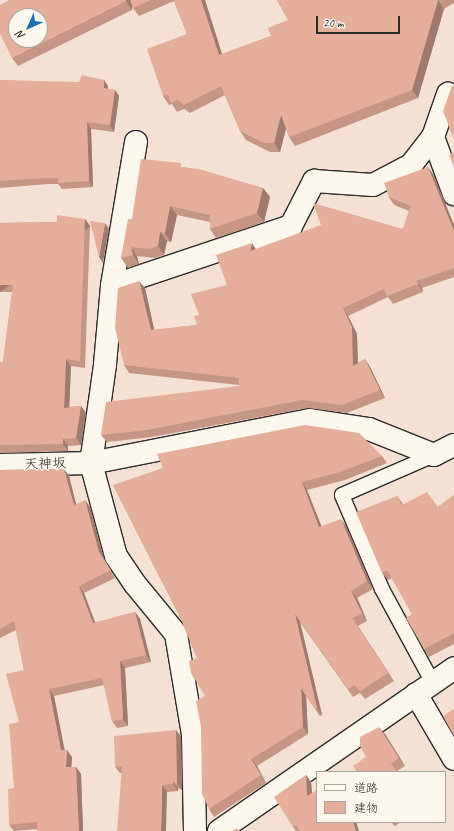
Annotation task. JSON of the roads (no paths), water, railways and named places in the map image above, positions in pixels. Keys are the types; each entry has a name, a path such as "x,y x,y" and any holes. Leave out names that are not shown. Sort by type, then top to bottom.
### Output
{"street":[{"path":"112,286 291,226 314,181 373,185 411,165 432,137 448,94"},
{"path":"432,137 454,194"},
{"path":"136,142 112,286 104,365 91,463 116,556 135,584 176,634 193,735 196,831"},
{"name":"天神坂","path":"0,465 91,463 310,420 369,429 434,455"},
{"path":"434,455 454,445"},
{"path":"219,831 454,668"},
{"path":"425,688 454,759"}],"lane":[{"path":"425,688 342,495 434,455"}]}
